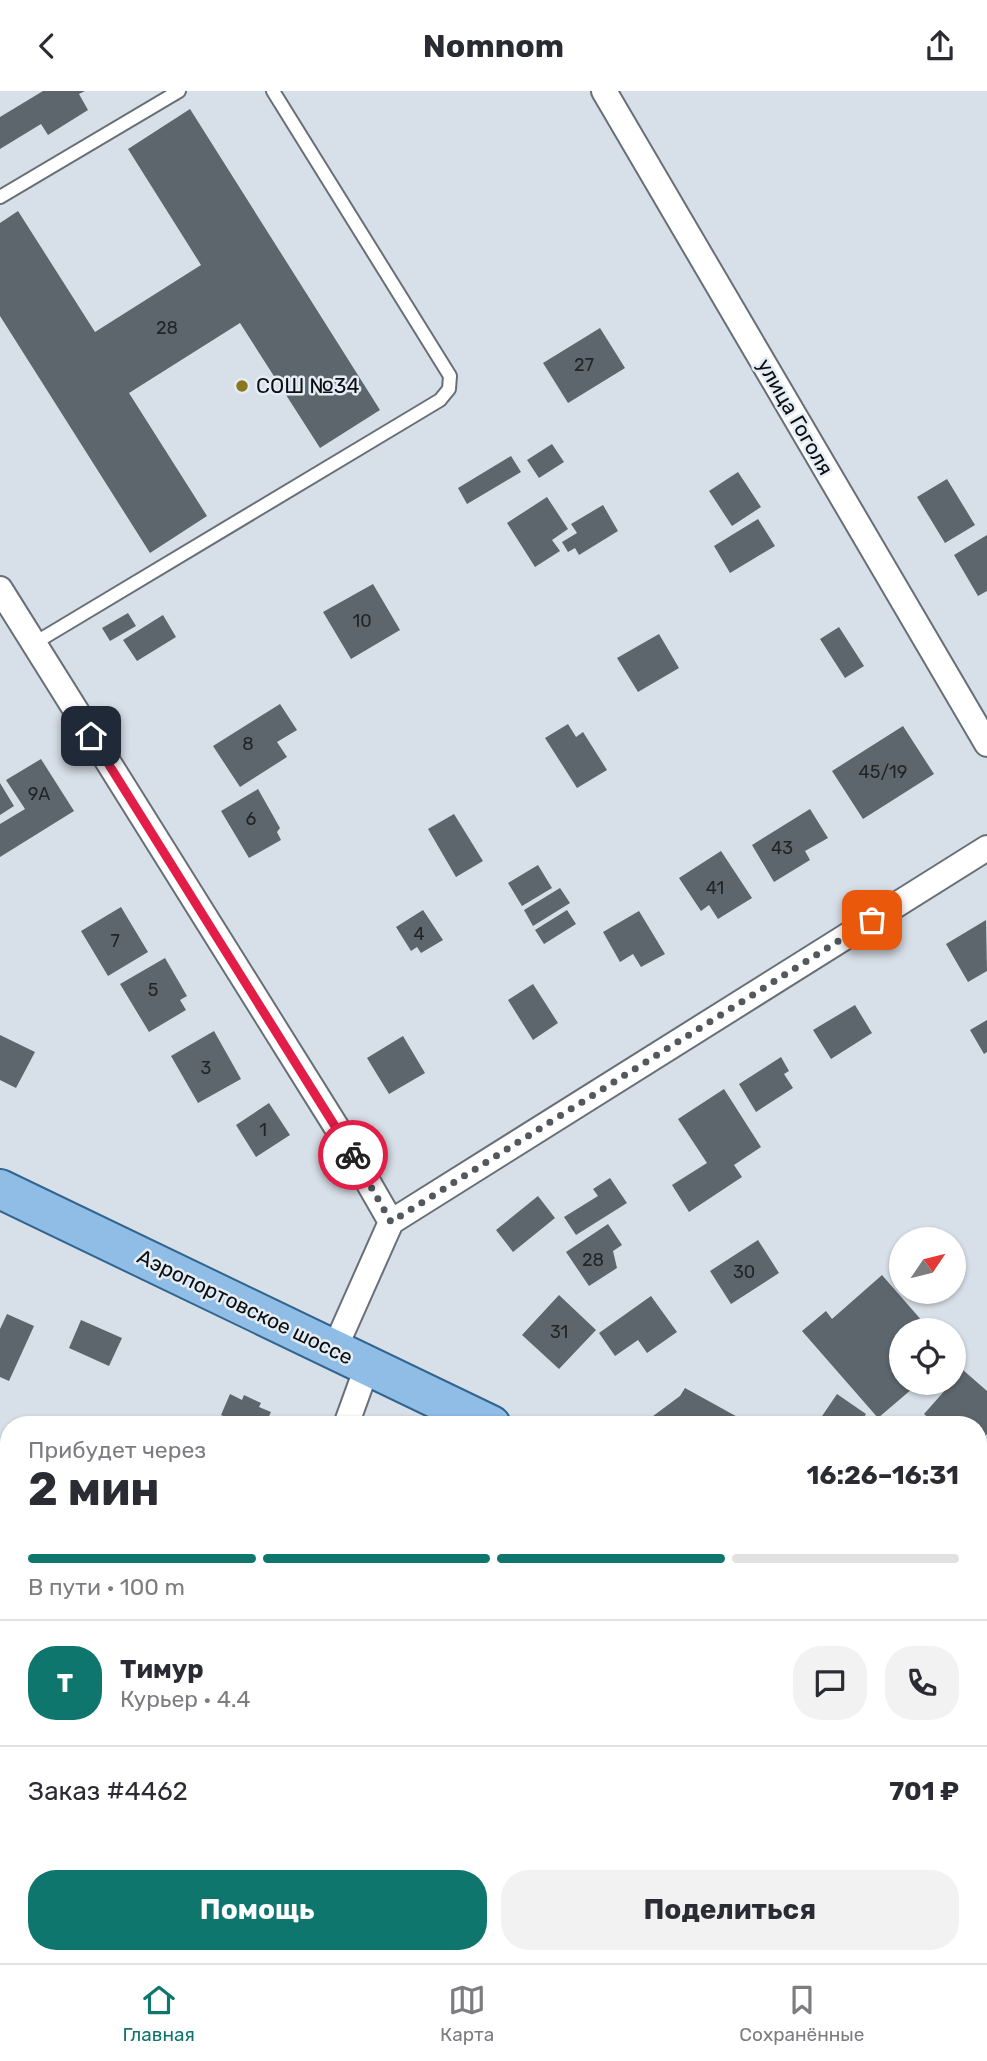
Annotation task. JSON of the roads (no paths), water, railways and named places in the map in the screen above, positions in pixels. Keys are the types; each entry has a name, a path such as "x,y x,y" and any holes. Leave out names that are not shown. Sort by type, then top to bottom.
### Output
{"main road":[{"name":"Аэропортовское шоссе","path":"0,1189 472,1416"}],"street":[{"name":"улица Гоголя","path":"604,91 987,744"},
{"path":"0,589 337,1128 391,1222"},
{"path":"334,1350 391,1222 987,848"},
{"path":"349,1416 367,1367"}],"lane":[{"path":"0,197 179,91"},
{"path":"33,644 440,400 449,389 450,376 273,91"}],"place":[{"name":"СОШ №34","path":"242,386"}]}
